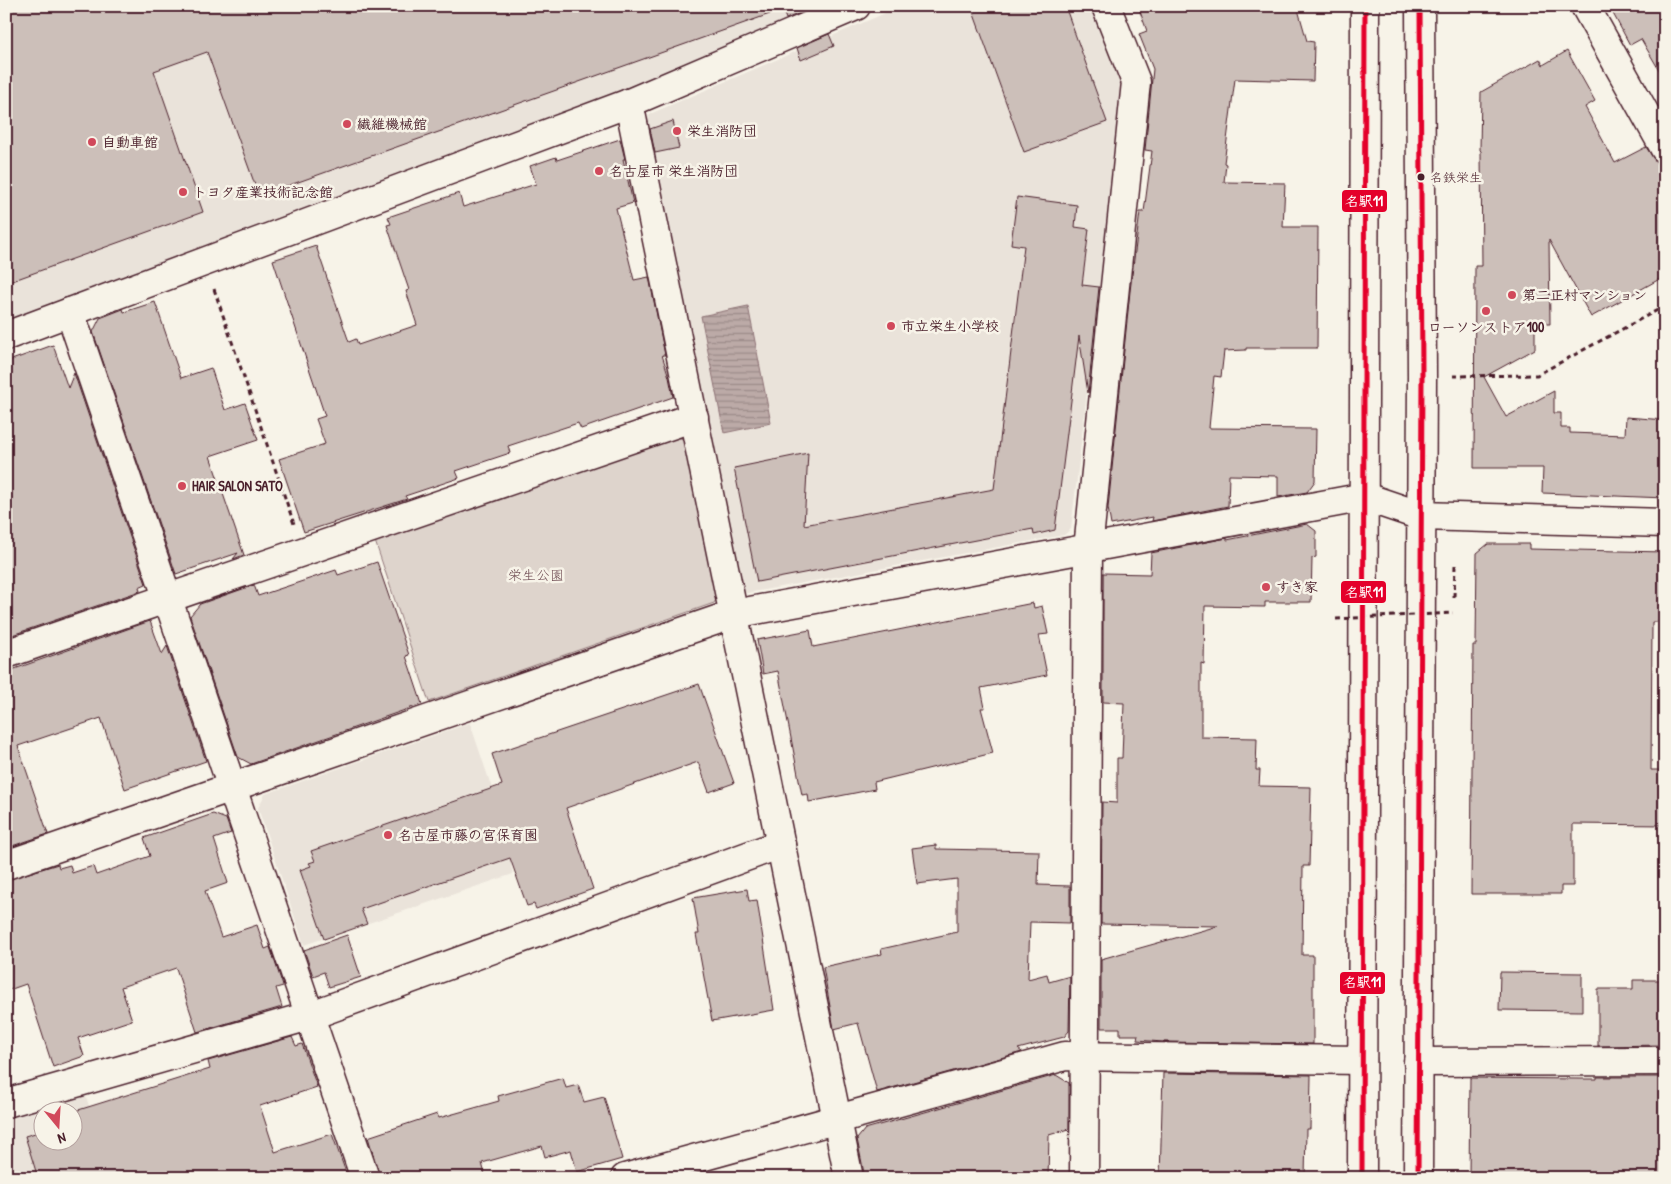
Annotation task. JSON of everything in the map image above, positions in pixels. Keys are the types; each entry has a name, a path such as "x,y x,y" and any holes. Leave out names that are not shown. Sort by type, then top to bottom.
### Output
{"street":[{"path":"6,336 629,103 856,6"},
{"path":"1084,1178 1088,549 1136,82 1106,6"},
{"path":"1362,1178 1366,6"},
{"path":"1418,1178 1422,376 1420,6"},
{"path":"1585,6 1665,149"},
{"path":"629,103 849,1178"},
{"path":"70,312 365,1178"},
{"path":"8,648 167,598 694,417"},
{"path":"6,865 734,614 1365,497 1421,516 1665,522"},
{"path":"6,1103 309,1016 781,844"},
{"path":"625,1178 1064,1056 1362,1060"},
{"path":"1418,1062 1665,1061"}],"path":[{"path":"205,262 304,551"},
{"path":"1422,376 1537,375 1665,306"},
{"path":"1336,619 1453,613 1455,565"}],"shaded area":[{"name":"トヨタ産業技術記念館","path":"6,6 828,6 624,95 6,321"},
{"name":"市立栄生小学校","path":"902,6 1095,6 1123,84 1071,529 1064,535 742,594 646,124 650,114"},
{"path":"748,306 771,423 724,433 701,316"},
{"name":"名古屋市藤の宮保育園","path":"470,723 517,863 511,866 513,874 304,945 258,808 265,794"},
{"path":"85,1093 111,1178 6,1178 6,1116 32,1108 32,1152 82,1152 82,1102 54,1102"}],"green space":[{"name":"栄生公園","path":"678,437 689,442 719,595 714,603 429,702 375,541"}],"building":[{"name":"トヨタ産業技術記念館","path":"6,6 781,6 781,10 259,196 207,52 154,71 203,212 6,283"},
{"path":"781,6 816,6 786,19"},
{"path":"971,6 1065,6 1107,122 1024,152"},
{"path":"1138,6 1297,6 1307,41 1314,42 1313,81 1235,79 1224,163 1226,164 1224,182 1285,183 1283,227 1318,227 1317,348 1246,348 1246,350 1224,351 1221,377 1214,376 1209,428 1316,429 1315,481 1307,492 1278,497 1278,476 1229,475 1228,506 1152,521 1153,517 1111,525 1108,508 1130,291 1140,212 1144,212 1152,151 1145,150 1153,69 1139,34 1147,31"},
{"path":"1609,6 1665,6 1665,80 1641,39 1630,45"},
{"path":"829,34 834,46 801,60 797,48"},
{"path":"1567,51 1595,101 1585,107 1615,163 1646,147 1665,175 1665,276 1591,317 1549,240 1550,324 1535,324 1535,349 1484,377 1506,417 1554,391 1554,413 1561,413 1561,428 1570,428 1570,433 1625,435 1626,417 1665,420 1665,498 1542,493 1543,468 1474,468 1475,266 1482,266 1481,92 1540,59 1543,65"},
{"path":"673,121 679,148 655,153 650,129"},
{"path":"620,139 633,203 616,208 634,280 649,277 665,355 662,355 673,397 581,429 578,423 508,446 510,453 456,471 459,478 405,496 407,499 304,532 279,459 325,444 316,419 325,416 273,260 316,246 349,342 356,339 358,345 417,325 406,291 409,290 387,225 391,224 388,217 459,193 463,207 536,184 530,166 556,157 557,160"},
{"path":"1017,197 1077,205 1075,227 1089,229 1082,285 1099,287 1088,393 1079,336 1055,530 1034,535 1033,529 757,582 734,468 808,453 804,525 994,489 1024,246 1011,244"},
{"path":"155,302 181,378 211,368 225,410 245,403 258,440 210,456 244,555 233,559 238,553 176,574 93,332 100,318 123,309 124,312"},
{"path":"53,345 68,388 74,373 146,584 139,587 140,591 12,635 6,619 6,362"},
{"path":"1307,524 1316,531 1316,557 1312,558 1311,602 1265,602 1265,607 1205,606 1204,664 1201,663 1201,737 1257,738 1256,770 1260,770 1259,786 1311,787 1309,866 1303,866 1302,955 1313,955 1313,1044 1163,1042 1137,1040 1138,1035 1120,1035 1120,1028 1101,1028 1101,959 1218,926 1101,924 1102,802 1117,803 1117,758 1122,758 1124,703 1103,702 1103,573 1150,574 1151,553"},
{"path":"1488,544 1529,544 1529,549 1665,552 1665,622 1652,622 1651,770 1665,770 1665,825 1573,824 1573,886 1561,886 1561,894 1471,894 1473,645 1476,645 1477,553"},
{"path":"377,562 409,655 406,656 422,704 251,764 238,757 190,616 200,604 254,585 258,596 336,570 338,575"},
{"path":"1033,603 1034,608 1042,606 1048,634 1039,635 1047,675 981,688 985,708 981,708 993,753 874,782 875,789 809,802 808,794 802,795 778,671 763,674 757,640 810,630 813,647"},
{"path":"150,621 162,654 167,646 206,761 125,789 101,718 18,746 48,834 6,848 6,672"},
{"path":"699,684 734,783 709,792 698,762 566,808 593,889 536,909 534,904 527,906 510,858 361,909 367,924 324,939 300,870 311,866 309,863 315,861 311,851 502,785 492,754"},
{"path":"213,814 226,819 231,833 214,839 228,883 205,891 221,937 257,925 265,949 270,947 283,986 276,988 282,1007 197,1032 176,968 121,987 132,1020 78,1038 84,1056 53,1067 26,984 6,991 6,880 58,864 59,868 70,865 72,873 93,866 96,875 150,856 144,838"},
{"path":"936,845 936,849 1039,851 1038,885 1070,886 1070,923 1030,922 1028,979 1047,974 1049,982 1070,976 1069,1031 1064,1037 1018,1049 1022,1052 877,1092 858,1023 834,1029 823,967 882,954 881,949 957,932 957,879 917,884 912,848"},
{"path":"747,889 749,901 757,900 774,1010 712,1021 696,934 699,934 693,898"},
{"path":"347,935 361,977 329,987 324,972 313,976 304,950"},
{"path":"1500,972 1582,973 1582,1011 1499,1010"},
{"path":"1633,980 1665,980 1665,1045 1598,1046 1598,989 1633,989"},
{"path":"292,1037 296,1046 302,1044 317,1087 260,1106 275,1152 332,1134 348,1178 38,1178 25,1136 32,1134 32,1152 82,1152 82,1109 210,1069 208,1061"},
{"path":"1163,1073 1311,1075 1310,1129 1306,1129 1305,1178 1160,1178"},
{"path":"1056,1075 1069,1083 1069,1129 1049,1135 1048,1178 865,1178 857,1139 865,1129"},
{"path":"1597,1077 1665,1077 1665,1177 1469,1178 1470,1078 1597,1079"},
{"path":"563,1078 566,1088 578,1085 584,1102 604,1097 622,1159 577,1172 571,1150 545,1157 542,1146 482,1163 486,1178 380,1178 368,1137 437,1114 439,1118 499,1101 498,1096"}],"transit line":[{"name":"名駅11","path":"1362,1178 1365,6"},
{"name":"名駅11","path":"1418,1178 1422,376 1420,6"}],"place":[{"name":"繊維機械館","path":"347,124"},
{"name":"栄生消防団","path":"677,131"},
{"name":"自動車館","path":"92,142"},
{"name":"名古屋市 栄生消防団","path":"599,171"},
{"name":"名鉄栄生","path":"1421,177"},
{"name":"トヨタ産業技術記念館","path":"183,192"},
{"name":"第二正村マンション","path":"1512,295"},
{"name":"ローソンストア100","path":"1486,311"},
{"name":"市立栄生小学校","path":"891,326"},
{"name":"HAIR SALON SATO","path":"182,486"},
{"name":"すき家","path":"1266,587"},
{"name":"名古屋市藤の宮保育園","path":"388,835"}]}
